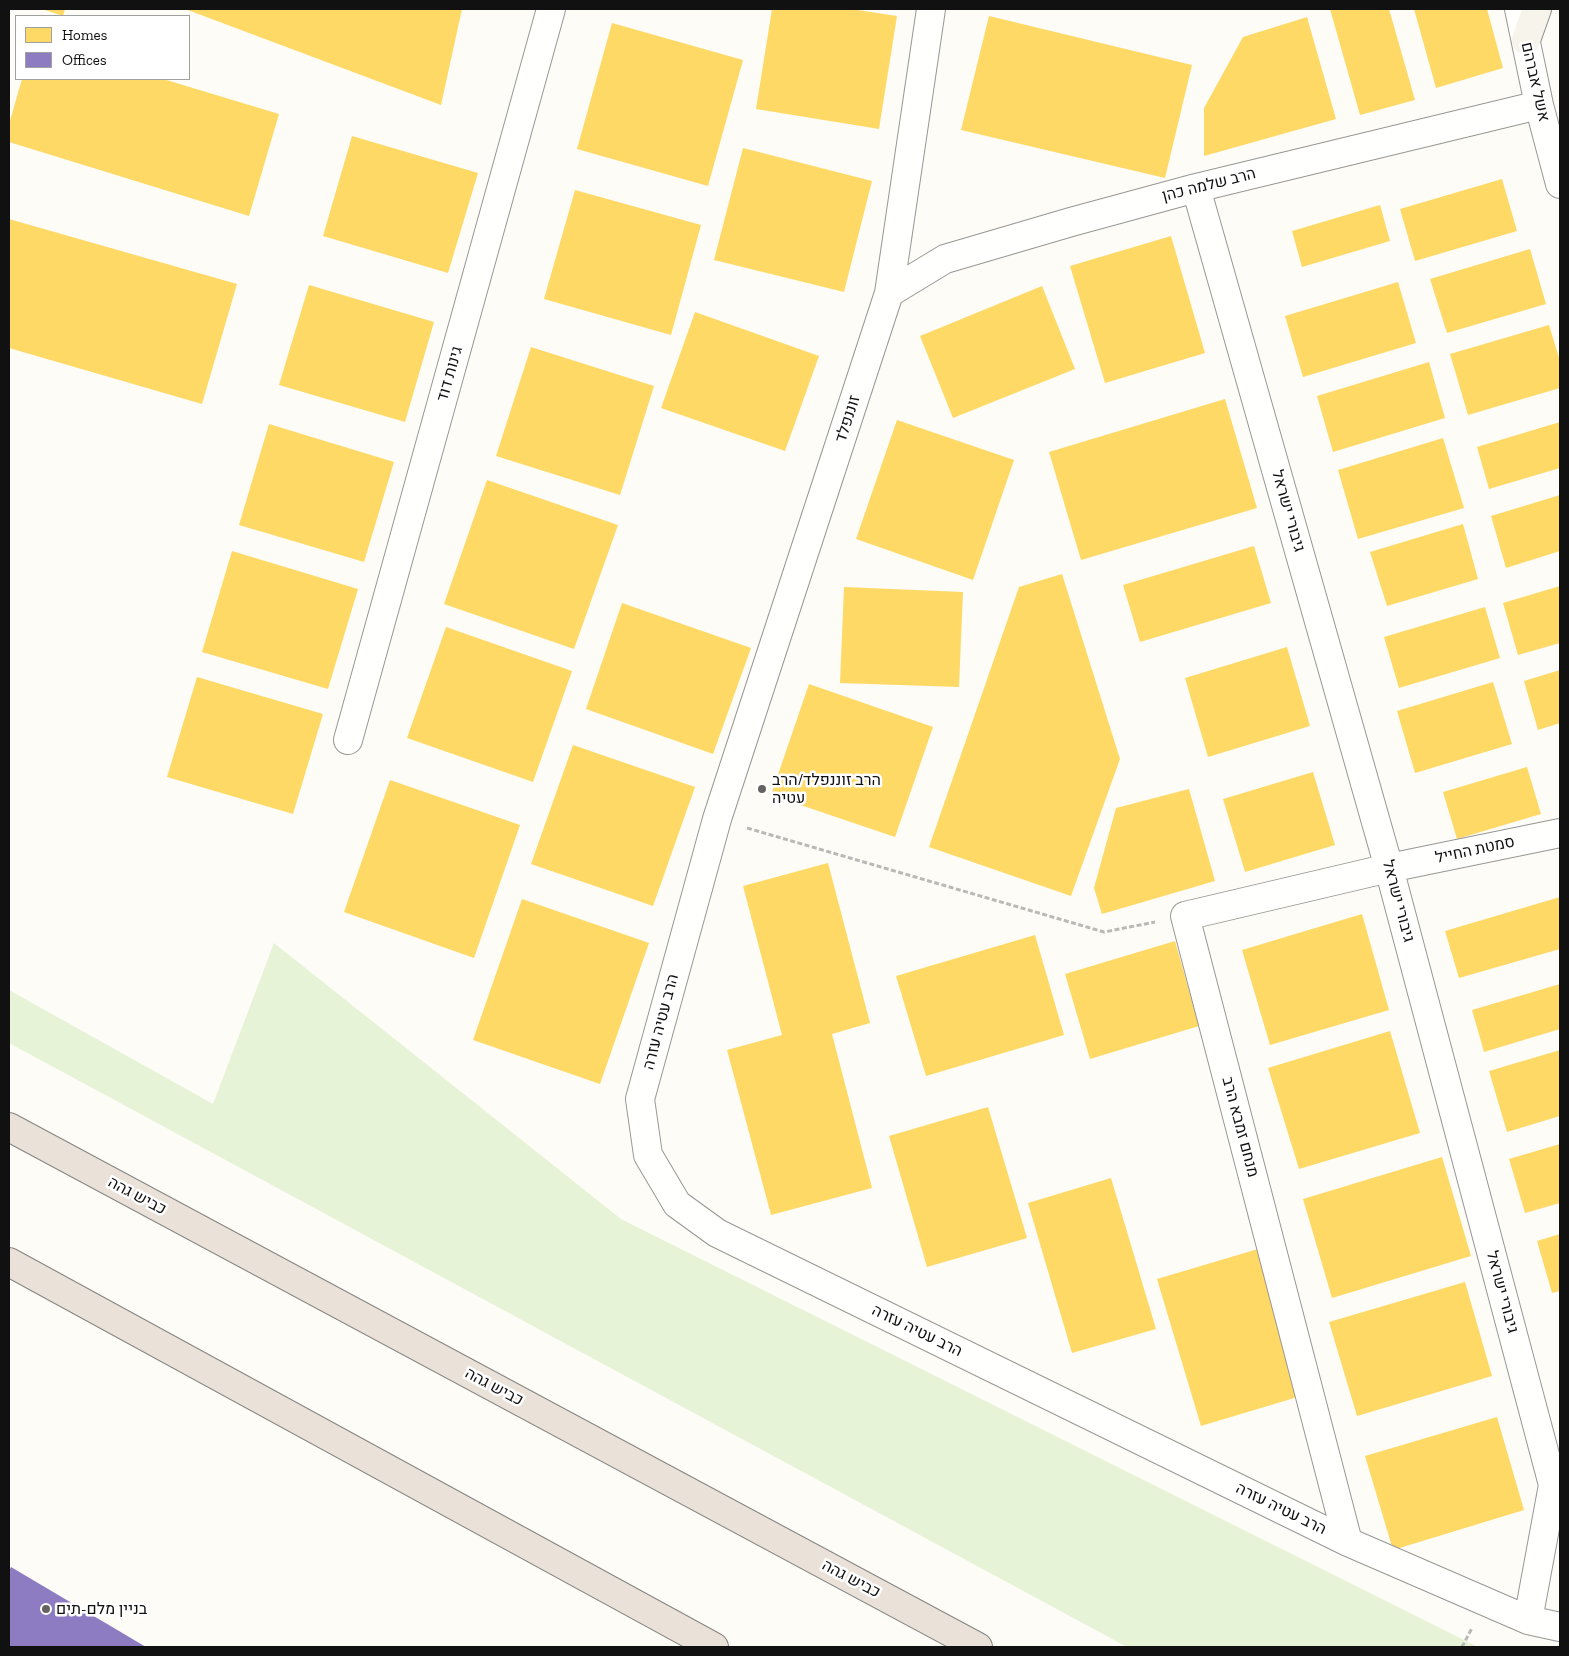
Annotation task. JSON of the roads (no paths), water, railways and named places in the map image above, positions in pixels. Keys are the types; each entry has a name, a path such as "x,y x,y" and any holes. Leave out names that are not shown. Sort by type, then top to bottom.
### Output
{"highway":[{"name":"כביש גהה","path":"9,1127 978,1647"},
{"path":"9,1262 714,1647"}],"street":[{"name":"גינות דוד","path":"348,740 551,9"},
{"name":"זוננפלד","path":"717,819 889,294 931,9"},
{"name":"אשל אברהם","path":"1519,9 1539,105 1560,184"},
{"path":"1526,40 1536,9"},
{"name":"הרב שלמה כהן","path":"889,294 945,259 1071,222 1196,188 1539,105"},
{"name":"גיבורי ישראל","path":"1196,188 1389,868 1553,1485 1528,1620"},
{"name":"הרב עטיה עזרה","path":"717,819 640,1099 648,1155 677,1204 717,1233 1348,1542 1528,1620 1560,1627"},
{"name":"סמטת החייל","path":"1389,868 1560,833"},
{"name":"מנחם זמבא הרב","path":"1348,1542 1185,916 1389,868"}],"place":[{"name":"הרב זוננפלד/הרב עטיה","path":"762,789"},
{"name":"בניין מלם-תים","path":"46,1609"}]}
